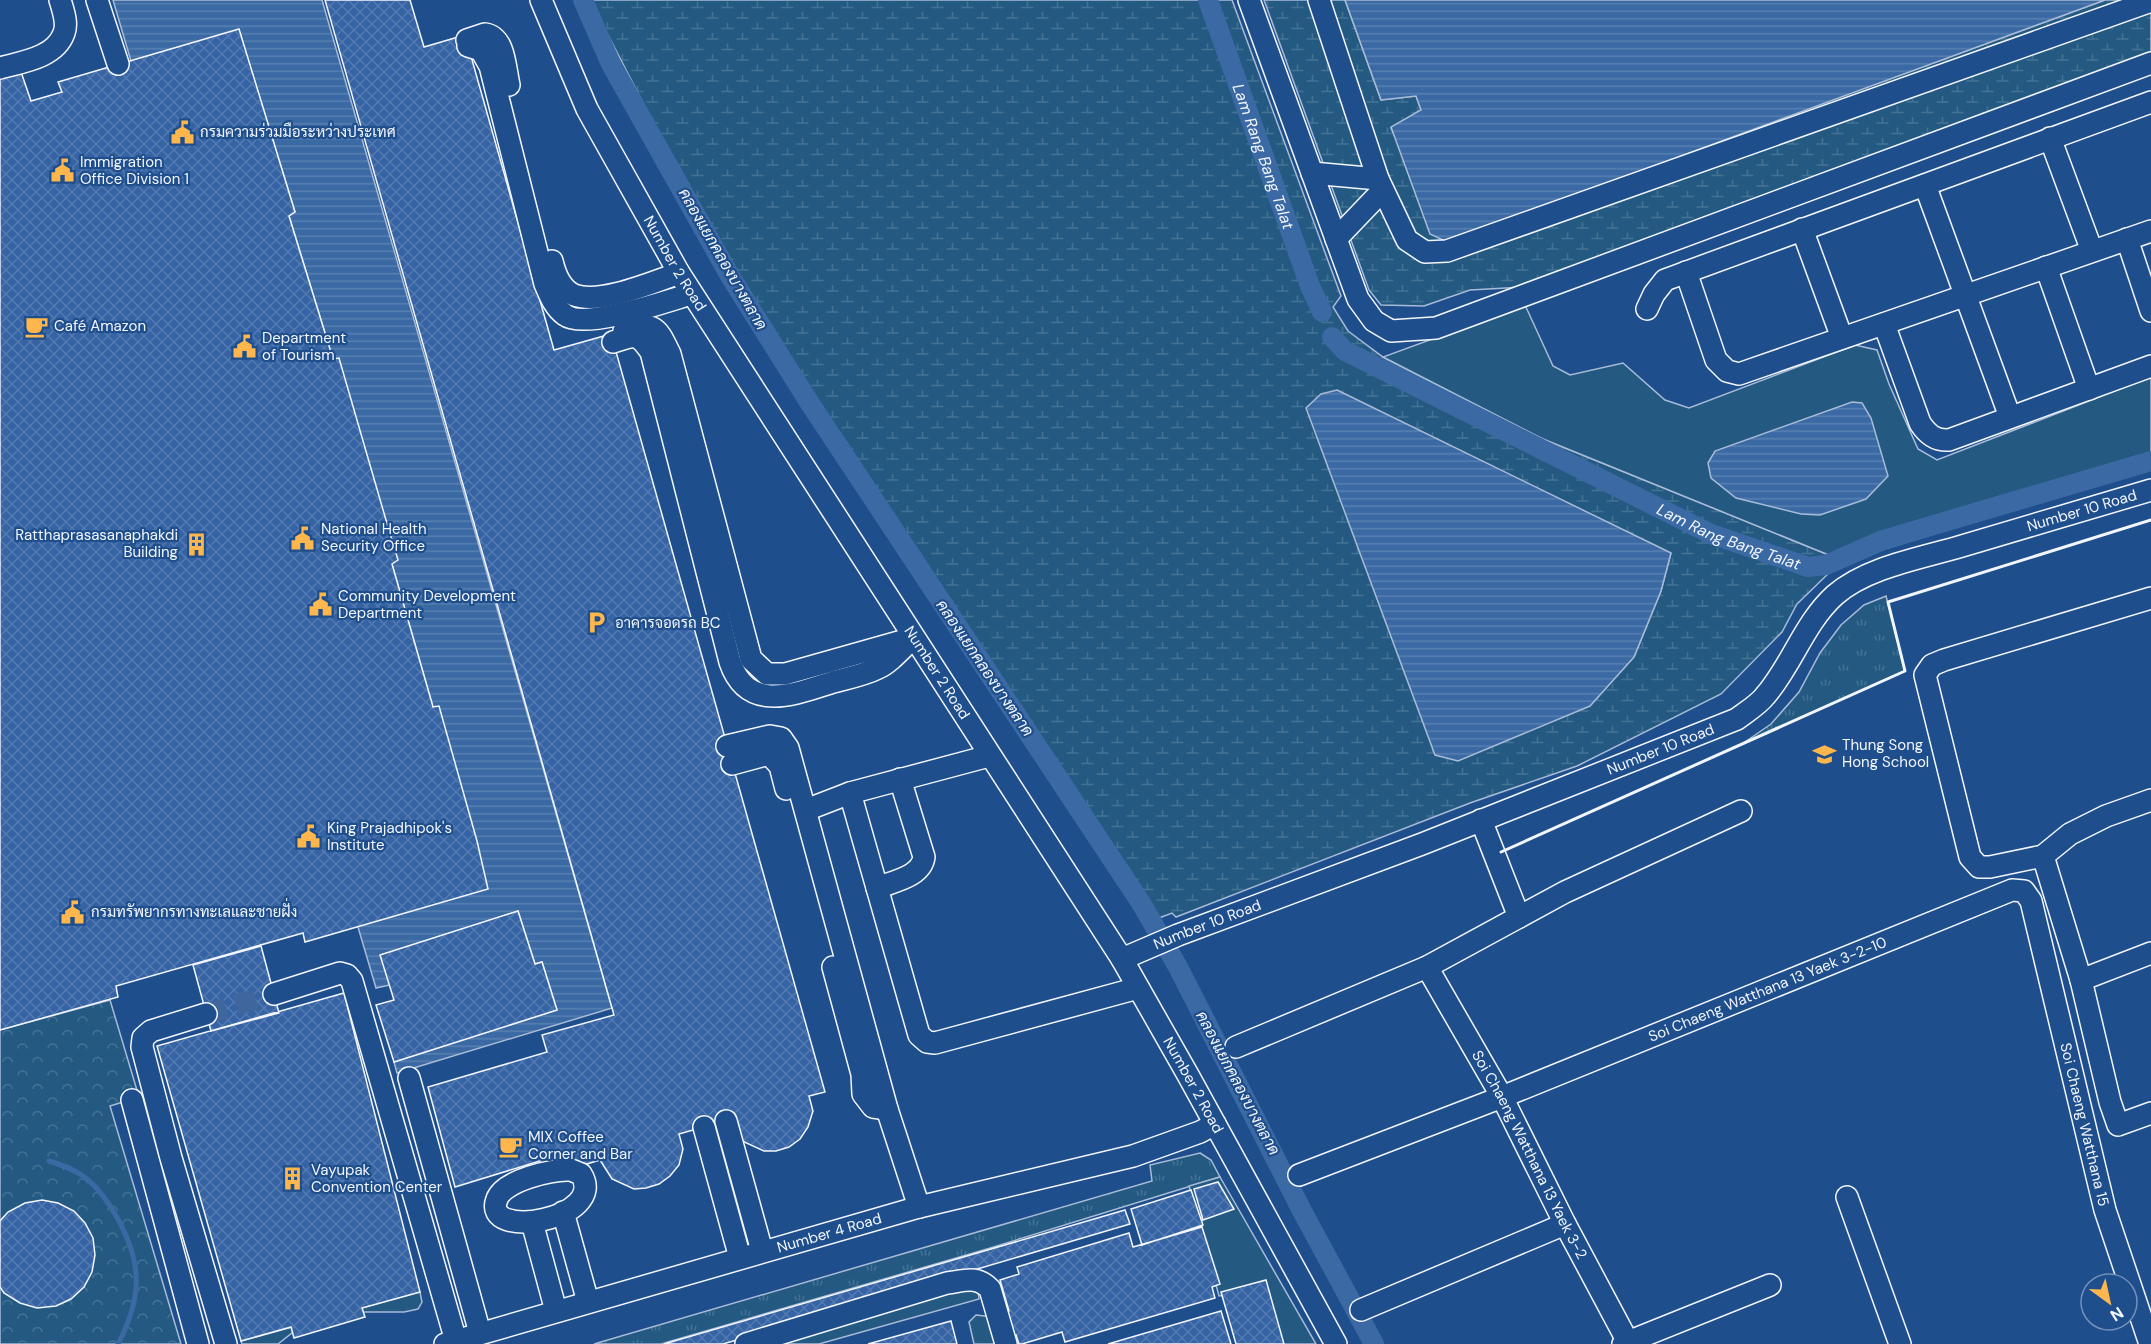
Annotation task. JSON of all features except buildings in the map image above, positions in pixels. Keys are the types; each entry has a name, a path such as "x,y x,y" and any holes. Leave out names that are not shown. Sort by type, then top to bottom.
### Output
{"street":[{"path":"0,69 51,51 64,32 65,18 60,0"},
{"path":"97,0 118,64"},
{"name":"Number 2 Road","path":"541,0 587,109 691,294 1122,959 1336,1344"},
{"path":"1249,0 1358,299 1374,321 1391,331 1436,328 2151,63"},
{"path":"1319,0 1381,184 1407,240 1425,252 1447,251 2151,2"},
{"path":"679,273 604,297 575,295 560,284 553,267 500,44 492,35 485,33 468,43 482,50 490,66 545,284 555,305 571,318 608,317 691,294"},
{"path":"1647,309 1654,294 1665,280 2151,102"},
{"path":"2050,138 2092,251"},
{"path":"1312,173 1381,184"},
{"path":"1336,239 1381,184"},
{"path":"1925,185 2010,417"},
{"path":"1802,229 1842,339"},
{"path":"1686,272 1715,358 1731,373 1742,373 2151,231"},
{"path":"2127,239 2151,311"},
{"path":"2046,267 2089,389"},
{"path":"571,318 575,295"},
{"path":"1884,324 1920,423 1927,433 1940,440 1949,440 2151,366"},
{"path":"635,327 652,327 659,331 670,354 751,659 767,674 785,674 913,638 880,668 785,697 764,695 744,685 735,676 730,662 651,352 641,338 634,336 612,338 635,327"},
{"name":"Number 10 Road","path":"1122,959 1178,935 1422,844 1737,719 1764,698 1783,672 1817,615 1834,596 1850,584 1873,573 2151,490"},
{"path":"2151,598 1944,660 1932,665 1925,675 1970,857 1979,867 1990,867 2043,856 2070,834 2106,816 2151,800"},
{"path":"764,695 767,674"},
{"path":"887,1109 873,1107 862,1094 862,1074 780,766 769,754 730,755 770,736 781,738 788,748 887,1109 919,1207"},
{"path":"806,810 850,793 989,756"},
{"path":"877,888 916,872 923,864 924,857 900,779"},
{"path":"850,793 919,1035 927,1042 935,1043 1138,988"},
{"path":"1236,1047 1427,967 1565,892 1741,811"},
{"path":"1481,820 1512,921"},
{"path":"2043,856 2081,980 2110,1101 2118,1125 2151,1113"},
{"name":"Soi Chaeng Watthana 13 Yaek 3-2-10","path":"1502,1097 2012,890 2024,891 2031,901"},
{"name":"Soi Chaeng Watthana 15","path":"2031,901 2105,1210 2150,1344"},
{"path":"2081,980 2151,953"},
{"name":"Soi Chaeng Watthana 13 Yaek 3-2","path":"1427,967 1502,1097 1626,1343"},
{"path":"273,994 340,973 347,975 352,981 451,1342"},
{"path":"206,1014 151,1031 143,1038 142,1047 171,1158 226,1344"},
{"path":"409,1078 480,1333"},
{"path":"1299,1175 1502,1097"},
{"path":"132,1100 198,1344"},
{"path":"726,1121 762,1251"},
{"name":"Number 4 Road","path":"451,1342 919,1207 1133,1156 1175,1142 1215,1124"},
{"path":"704,1127 740,1258"},
{"path":"571,1170 581,1174 585,1179 585,1192 578,1202 563,1212 532,1222 513,1222 504,1218 498,1212 495,1204 497,1197 516,1182 553,1171 571,1170"},
{"path":"1847,1197 1900,1344"},
{"path":"563,1212 588,1302"},
{"path":"532,1222 556,1311"},
{"path":"1361,1310 1565,1224"},
{"path":"746,1344 947,1283 976,1279 984,1282 990,1289 1006,1344"},
{"path":"1626,1343 1770,1285"}],"green space":[{"path":"590,0 1232,0 1341,296 1333,307 1348,331 1383,357 1543,439 1846,562 1832,570 1797,604 1782,632 1721,694 1577,766 1470,803 1176,917 1172,913 1159,918 763,317 671,157","holes":["1671,553 1661,591 1634,657"]},
{"path":"1264,0 1345,0 1381,100 1416,96 1421,110 1391,128 1447,241 2105,0 2151,0 2151,52 1524,287 1470,290 1424,306 1381,305 1369,290"},
{"path":"1525,305 1553,366 1570,375 1623,363 1665,400 1689,408 1855,345 1877,350 1889,384 1918,449 1937,460 2151,377 2151,468 1846,562 1543,439 1383,357"},
{"path":"1886,596 1905,671 1742,744 1771,724 1799,692 1820,653 1841,625 1864,605"},
{"path":"110,1000 139,1097 110,1106 181,1344 0,1344 0,1030"},
{"path":"1200,1153 1211,1160 1220,1177 987,1249 661,1344 594,1344 1152,1181 1150,1165"},
{"path":"1220,1177 1316,1344 1275,1344 1256,1291 1219,1296 1189,1186"},
{"path":"960,1286 978,1291 979,1299 819,1344 759,1344"},
{"path":"420,1292 422,1302 418,1309 404,1312 363,1312 292,1333 278,1344 242,1344 241,1341"},
{"path":"976,1315 993,1317 998,1344 974,1344 969,1322"}],"shaded area":[{"path":"113,0 322,0 612,1008 397,1073 394,1062 557,1010 542,962 535,964 518,911 381,955 390,985 376,988 358,927 433,707 333,359 289,216 295,212 239,30 131,61"},
{"path":"1345,0 2105,0 1447,242 1430,234 1391,127 1421,110 1416,96 1381,100"},
{"path":"1337,390 1671,553 1661,591 1634,657 1590,706 1458,761 1435,755 1306,408 1321,394"},
{"path":"1852,402 1862,403 1871,418 1888,476 1866,499 1820,515 1801,514 1736,498 1711,478 1708,463 1715,451"}],"waterway":[{"name":"คลองแยกคลองบางตลาด","path":"583,0 611,64 730,276 809,402 1141,903 1178,967 1301,1209 1374,1344"},
{"name":"Lam Rang Bang Talat","path":"1208,0 1310,286 1322,312"},
{"name":"Lam Rang Bang Talat","path":"1332,337 1345,351 1711,534 1808,567 1826,565 1883,540 2151,461"},
{"path":"49,1161 77,1172 95,1187 112,1209 131,1248 136,1274 136,1292 129,1319 118,1344"}],"tunnel":[{"path":"206,1014 274,994"}],"wall":[{"path":"1501,852 1905,671 1888,602 2151,520"}],"place":[{"name":"กรมความร่วมมือระหว่างประเทศ","path":"182,132"},
{"name":"Immigration Office Division 1","path":"62,171"},
{"name":"Café Amazon","path":"36,326"},
{"name":"Department of Tourism","path":"244,347"},
{"name":"National Health Security Office","path":"303,538"},
{"name":"Ratthaprasasanaphakdi Building","path":"196,544"},
{"name":"Community Development Department","path":"320,605"},
{"name":"อาคารจอดรถ BC","path":"597,623"},
{"name":"Thung Song Hong School","path":"1824,754"},
{"name":"King Prajadhipok's Institute","path":"309,837"},
{"name":"กรมทรัพยากรทางทะเลและชายฝั่ง","path":"73,912"},
{"name":"MIX Coffee Corner and Bar","path":"510,1146"},
{"name":"Vayupak Convention Center","path":"293,1179"}]}
